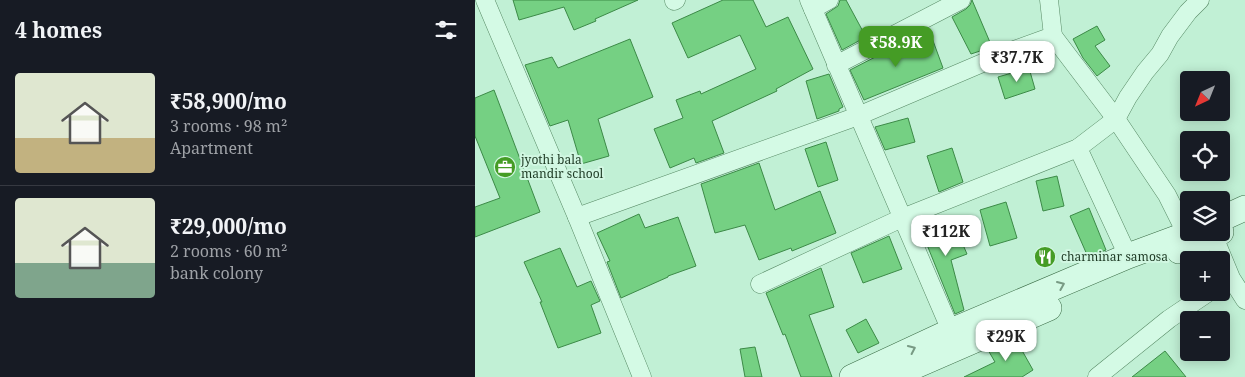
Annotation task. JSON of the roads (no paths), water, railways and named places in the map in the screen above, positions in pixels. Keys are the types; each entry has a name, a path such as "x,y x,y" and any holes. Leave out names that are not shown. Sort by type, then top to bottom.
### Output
{"main road":[{"path":"1230,218 1245,208"},
{"path":"1230,226 1245,222"},
{"path":"851,377 951,331 1128,256 1180,240"},
{"path":"890,377 1188,241"}],"street":[{"path":"485,0 577,217 642,377"},
{"path":"829,0 811,4 951,331"},
{"path":"836,65 961,0"},
{"path":"1049,0 1053,36 1116,119 1167,196 1180,207"},
{"path":"760,284 902,218 1078,148 1116,119 1128,97 1160,54 1170,36 1199,0"},
{"path":"577,217 858,116 1005,53 1053,36"},
{"path":"1078,148 1128,256"},
{"path":"1230,285 1245,300"},
{"path":"1101,376 1169,319 1196,301"}],"place":[{"name":"jyothi bala mandir school","path":"505,167"},
{"name":"charminar samosa","path":"1045,257"}]}
